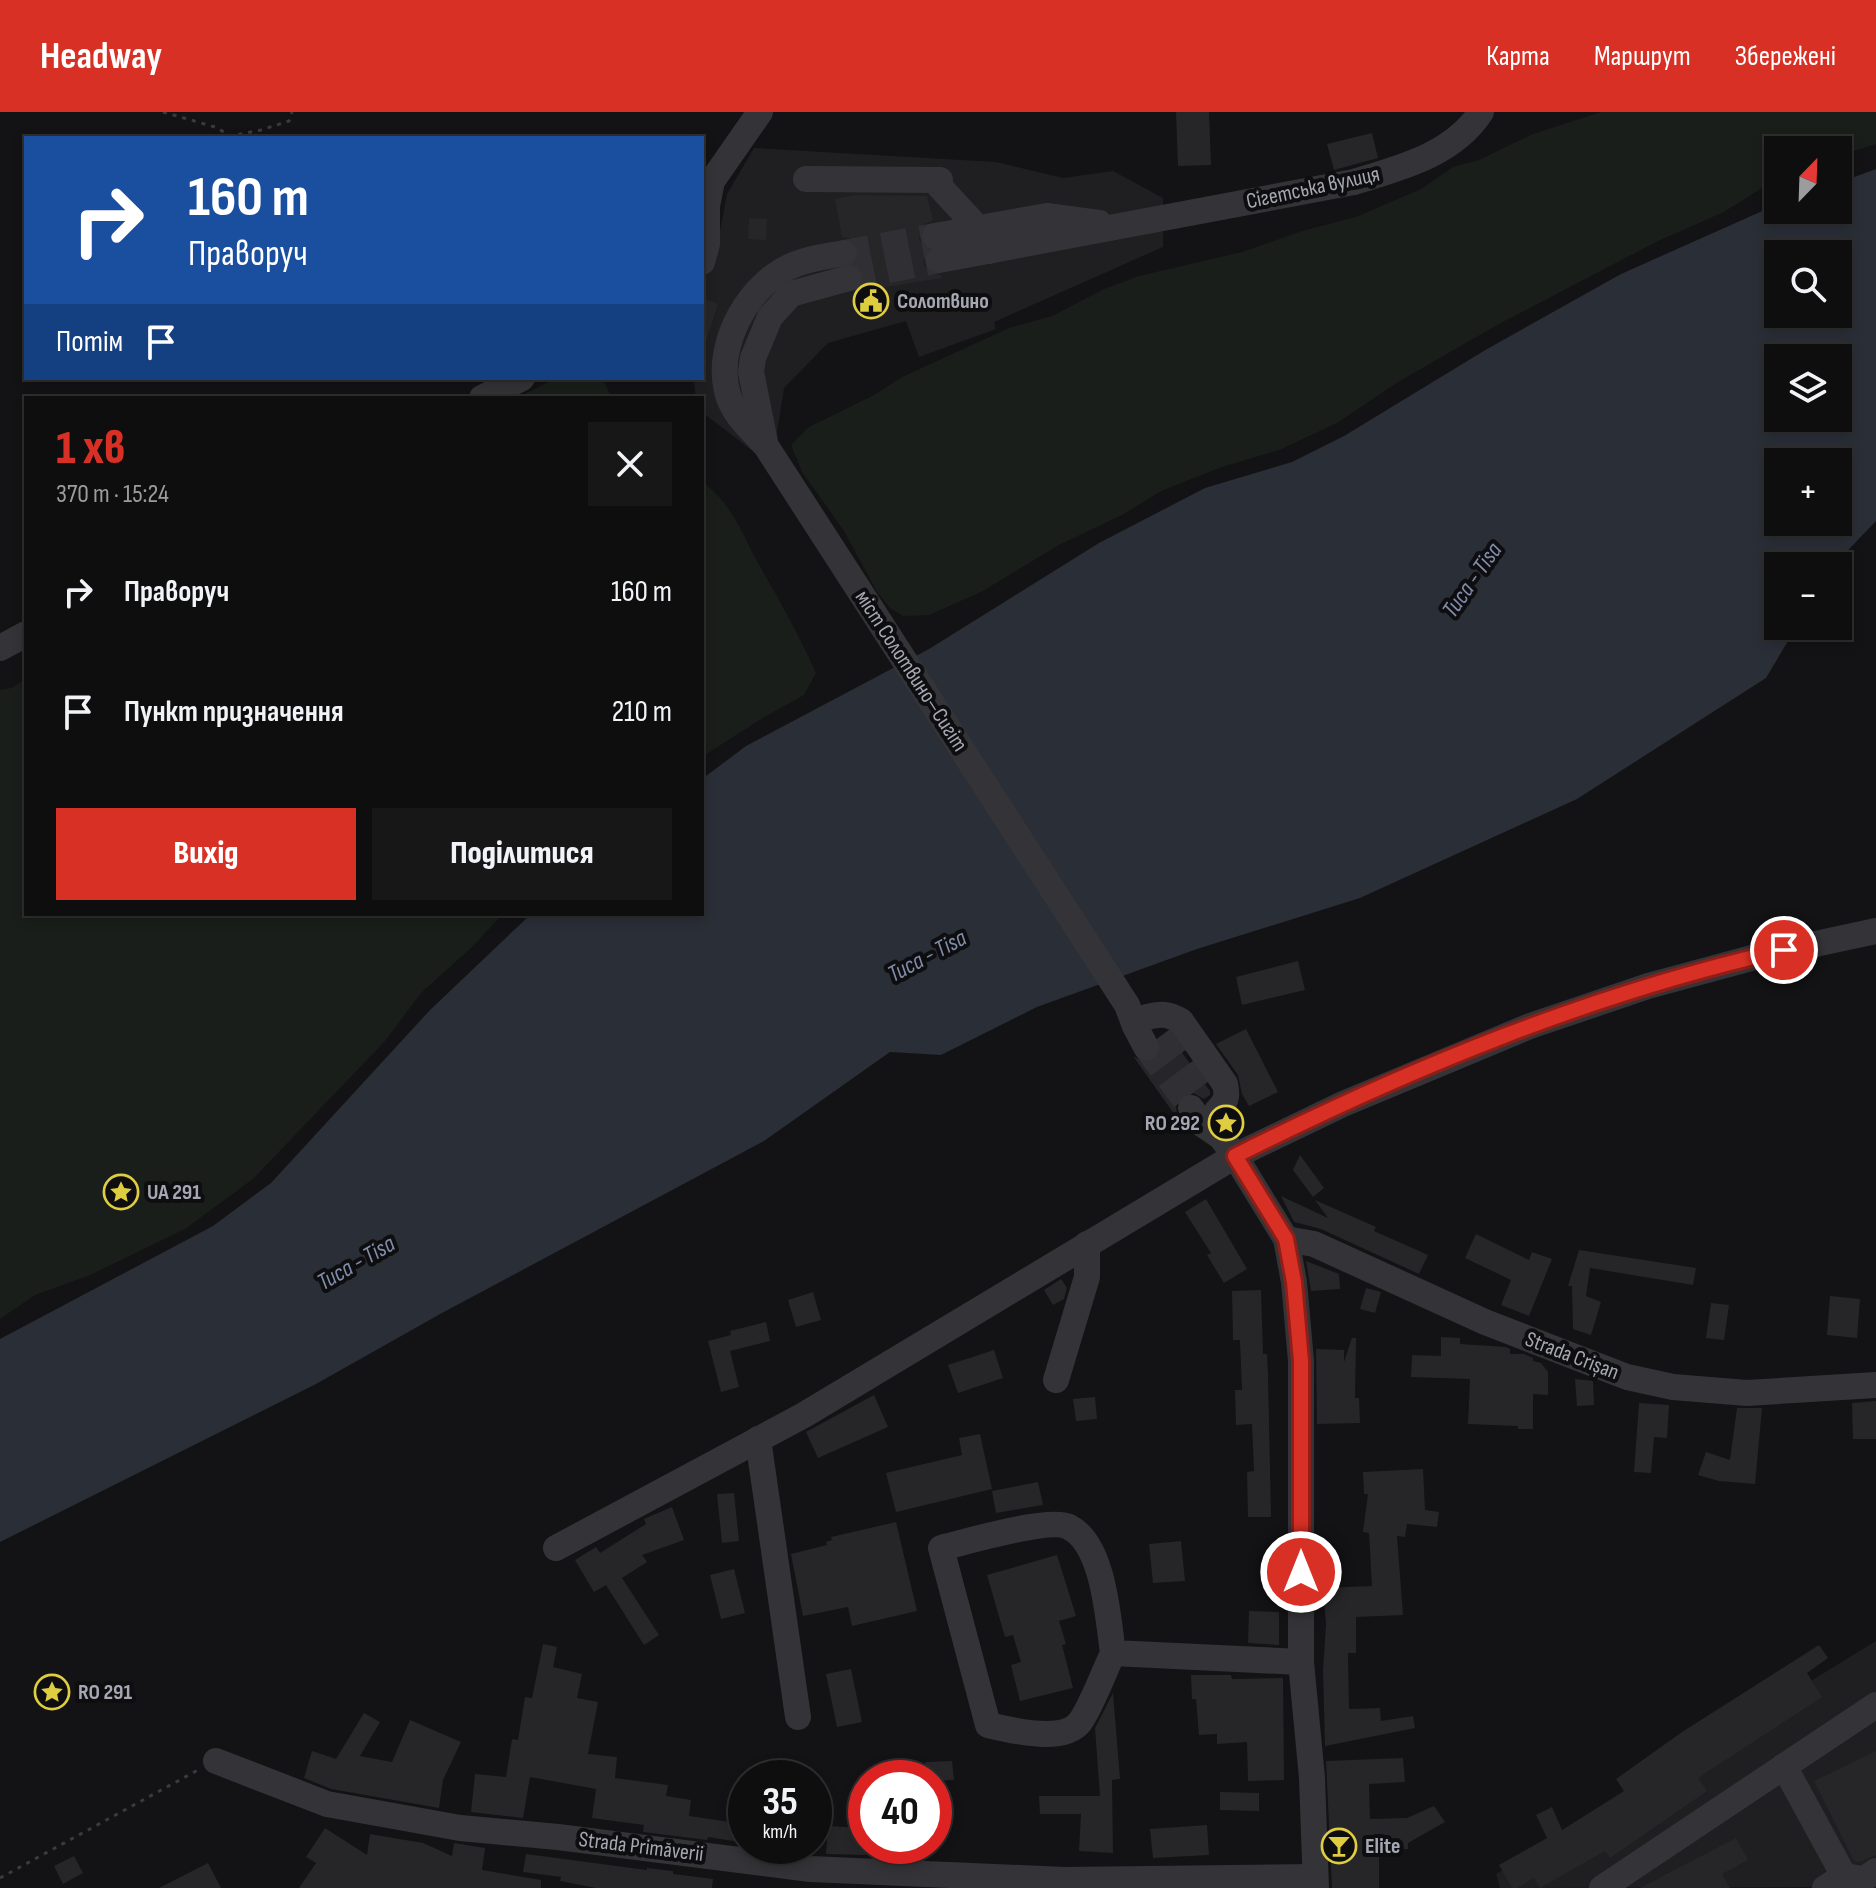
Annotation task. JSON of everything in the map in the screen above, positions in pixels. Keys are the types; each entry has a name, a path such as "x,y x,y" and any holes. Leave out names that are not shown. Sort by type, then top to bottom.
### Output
{"street":[{"path":"704,255 712,181 760,112"},
{"name":"Сігетська вулиця","path":"937,248 984,240 1047,216 1127,226 1354,182 1411,165 1451,143 1481,112"},
{"path":"806,179 940,180 940,187 984,240"},
{"name":"міст Солотвино–Сигіт","path":"846,265 758,311 757,346 751,372 769,451 1049,885 1140,1019 1158,1013 1181,1021 1225,1084 1228,1094 1214,1122"},
{"path":"486,396 518,380"},
{"path":"0,648 24,635"},
{"path":"556,1548 898,1360 1087,1244 1214,1122 1343,1104 1530,1026 1648,986 1759,956 1876,931"},
{"path":"1214,1122 1286,1239 1294,1282 1301,1361 1301,1662 1312,1778 1315,1883"},
{"name":"Strada Crișan","path":"1286,1239 1314,1244 1485,1322 1627,1377 1673,1387 1747,1393 1876,1385"},
{"path":"1056,1380 1087,1277 1087,1244"},
{"path":"758,1439 798,1717"},
{"path":"1049,1524 1068,1526 1086,1540 1104,1589 1113,1653 1079,1724 1063,1733 1025,1734 988,1725 941,1548 1049,1524"},
{"path":"1113,1653 1301,1662"},
{"path":"1602,1888 1876,1705"},
{"name":"Strada Primăverii","path":"216,1761 278,1788 327,1804 460,1828 558,1837 809,1879 1315,1883"},
{"path":"1784,1766 1834,1882 1864,1879 1876,1871"}],"path":[{"path":"163,112 215,127 231,136 289,121 292,112"},
{"path":"0,1878 173,1781 216,1761"}],"shaded area":[{"path":"1601,112 1876,112 1876,144 1852,152 1852,136 1764,136 1764,187 1724,212 1658,241 1499,324 1398,382 1337,423 1279,450 1219,468 1161,491 1124,514 1059,545 983,591 929,615 903,616 890,608 877,592 844,531 802,472 791,445 809,427 874,395 902,377 1009,328 1052,316 1104,289 1139,276 1242,252 1302,231 1356,217 1421,189 1453,167 1479,160 1533,134"},
{"name":"Солотвино","path":"754,148 996,162 1063,178 1113,171 1163,198 1163,247 994,322 996,329 919,357 906,321 828,343 784,388 776,439 755,453 704,414 704,396 696,396 693,380 704,380 704,277 715,257 727,194"},
{"path":"553,380 603,380 611,396 521,396"},
{"path":"704,484 721,499 735,519 816,673 804,695 704,756"},
{"path":"24,680 24,916 501,916 421,993 385,1041 253,1179 185,1229 88,1276 35,1295 0,1319 0,690"},
{"path":"1876,1641 1876,1887 1500,1888 1496,1874"}],"water":[{"name":"Тиса - Tisa","path":"1876,169 1876,521 1846,552 1764,552 1764,640 1789,640 1766,678 1577,799 1360,898 1197,949 1037,1007 941,1055 890,1052 764,1141 316,1384 0,1542 0,1339 213,1226 271,1183 430,1010 529,916 704,916 704,778 746,746 929,649 1099,543 1205,488 1292,462 1344,436 1487,349 1621,274 1764,210 1764,224 1852,224 1852,178"}],"building":[{"path":"1176,112 1209,112 1211,165 1178,166"},
{"path":"1372,133 1378,158 1334,170 1327,144"},
{"path":"855,195 927,196 933,220 924,224 920,231 919,240 927,250 923,262 927,271 942,278 855,292 865,281 864,273 855,264 859,249 850,238 842,237 835,199"},
{"path":"749,218 767,219 766,240 748,239"},
{"path":"704,299 718,304 704,344"},
{"path":"1298,961 1305,990 1242,1005 1236,977"},
{"path":"1246,1029 1278,1092 1249,1106 1242,1094 1238,1075 1216,1044"},
{"path":"1167,1032 1210,1091 1204,1099 1191,1092 1181,1095 1176,1102 1177,1118 1133,1056 1145,1063 1154,1061 1162,1048 1159,1038"},
{"path":"1300,1155 1324,1188 1313,1197 1293,1170"},
{"path":"1281,1196 1328,1218 1315,1200 1376,1227 1374,1231 1428,1255 1419,1274 1321,1229 1294,1222"},
{"path":"1206,1199 1247,1269 1224,1283 1207,1255 1211,1253 1185,1212"},
{"path":"1476,1234 1529,1260 1532,1252 1552,1259 1529,1316 1501,1305 1511,1280 1465,1258"},
{"path":"1579,1250 1696,1268 1693,1285 1590,1268 1586,1296 1601,1302 1591,1335 1573,1329 1572,1286 1568,1286"},
{"path":"1306,1261 1339,1274 1340,1289 1311,1291"},
{"path":"1061,1279 1067,1288 1064,1299 1053,1305 1044,1290"},
{"path":"1366,1288 1381,1292 1375,1313 1360,1309"},
{"path":"1261,1290 1263,1354 1267,1354 1268,1375 1271,1517 1248,1517 1247,1472 1254,1471 1252,1424 1236,1425 1235,1390 1242,1390 1240,1340 1233,1340 1232,1291"},
{"path":"813,1292 821,1320 796,1327 788,1300"},
{"path":"1830,1296 1860,1299 1857,1338 1827,1335"},
{"path":"1711,1303 1729,1305 1724,1340 1706,1338"},
{"path":"766,1322 770,1341 730,1351 739,1387 721,1392 708,1341 731,1335 730,1331"},
{"path":"1441,1337 1460,1338 1460,1344 1506,1347 1510,1349 1510,1354 1524,1354 1541,1363 1548,1372 1548,1395 1533,1394 1533,1429 1468,1424 1470,1379 1411,1377 1412,1355 1441,1356"},
{"path":"1352,1338 1356,1338 1355,1398 1359,1398 1360,1423 1317,1424 1316,1349 1344,1350 1344,1362"},
{"path":"994,1350 1003,1378 958,1393 948,1365"},
{"path":"1575,1379 1593,1381 1594,1405 1577,1406"},
{"path":"874,1395 888,1427 818,1458 806,1432"},
{"path":"1095,1397 1097,1419 1076,1421 1073,1399"},
{"path":"1876,1401 1876,1439 1853,1439 1852,1403"},
{"path":"1639,1403 1669,1405 1667,1438 1654,1437 1651,1473 1634,1472"},
{"path":"1737,1408 1762,1408 1755,1484 1719,1481 1698,1475 1706,1452 1730,1460"},
{"path":"980,1434 992,1489 896,1512 886,1473 962,1455 959,1438"},
{"path":"1423,1469 1425,1510 1439,1512 1437,1527 1407,1524 1405,1537 1397,1536 1403,1615 1356,1617 1356,1653 1348,1653 1349,1709 1380,1708 1381,1721 1413,1716 1415,1728 1325,1746 1323,1671 1326,1624 1323,1588 1372,1586 1369,1533 1363,1532 1368,1494 1364,1494 1363,1472"},
{"path":"1038,1482 1043,1505 996,1513 992,1491"},
{"path":"734,1493 739,1541 722,1543 717,1494"},
{"path":"672,1507 684,1540 642,1555 647,1562 622,1578 659,1635 644,1645 606,1585 594,1592 575,1560 596,1547 600,1553 646,1524 644,1519"},
{"path":"896,1522 917,1611 852,1626 848,1607 803,1616 791,1554 827,1545 831,1537"},
{"path":"1181,1541 1185,1581 1153,1583 1149,1544"},
{"path":"1057,1555 1076,1616 1059,1621 1073,1688 1020,1701 1011,1665 1021,1662 1013,1635 1005,1637 987,1575"},
{"path":"734,1569 745,1613 721,1619 710,1575"},
{"path":"1249,1611 1279,1612 1279,1645 1248,1643"},
{"path":"543,1644 557,1647 553,1667 582,1674 577,1698 598,1702 588,1754 617,1757 615,1778 668,1785 666,1796 691,1800 689,1816 728,1822 728,1840 643,1832 644,1825 592,1818 596,1789 530,1777 523,1818 471,1812 475,1774 506,1777 512,1739 518,1740 525,1697 532,1698"},
{"path":"1819,1645 1828,1658 1807,1673 1822,1697 1698,1778 1707,1791 1610,1858 1605,1851 1540,1888 1534,1878 1512,1888 1499,1865 1547,1838 1536,1815 1552,1807 1562,1830 1624,1791 1616,1779 1682,1732"},
{"path":"851,1669 862,1722 837,1727 826,1674"},
{"path":"1191,1675 1231,1675 1232,1679 1283,1678 1284,1780 1248,1781 1247,1742 1217,1744 1217,1734 1199,1735"},
{"path":"1113,1693 1120,1779 1112,1780 1113,1853 1079,1851 1081,1814 1040,1814 1039,1796 1100,1796 1095,1728"},
{"path":"364,1713 380,1722 360,1756 392,1762 410,1720 461,1742 443,1780 439,1808 331,1789 304,1778 312,1751 336,1759"},
{"path":"1876,1751 1876,1855 1860,1862 1854,1861 1814,1781"},
{"path":"1403,1758 1405,1782 1369,1784 1370,1819 1407,1818 1434,1806 1445,1822 1408,1843 1408,1849 1379,1850 1379,1888 1332,1888 1326,1761"},
{"path":"1220,1792 1259,1793 1259,1811 1220,1810"},
{"path":"1207,1825 1209,1855 1153,1858 1150,1829"},
{"path":"832,1826 848,1827 848,1855 832,1854"},
{"path":"325,1828 367,1855 370,1834 423,1843 452,1856 454,1843 485,1848 482,1870 541,1880 541,1888 299,1888 316,1863 306,1857"},
{"path":"1736,1838 1748,1860 1722,1874 1730,1888 1640,1888"},
{"path":"526,1854 673,1871 673,1874 713,1879 712,1888 596,1888 560,1881 561,1877 523,1872"},
{"path":"74,1856 83,1873 63,1884 54,1866"},
{"path":"208,1863 221,1888 159,1888"}],"tunnel":[{"path":"844,253 935,236"},
{"path":"849,278 939,260"},
{"path":"1162,1035 1207,1097"},
{"path":"1146,1047 1191,1108"}],"place":[{"name":"Солотвино","path":"871,301"},
{"name":"RO 292","path":"1226,1123"},
{"name":"UA 291","path":"121,1192"},
{"name":"RO 291","path":"52,1692"},
{"name":"Elite","path":"1339,1846"}],"route":[{"path":"1301,1572 1301,1361 1294,1282 1286,1239 1235,1156 1343,1104 1530,1026 1648,986 1784,950"}]}
